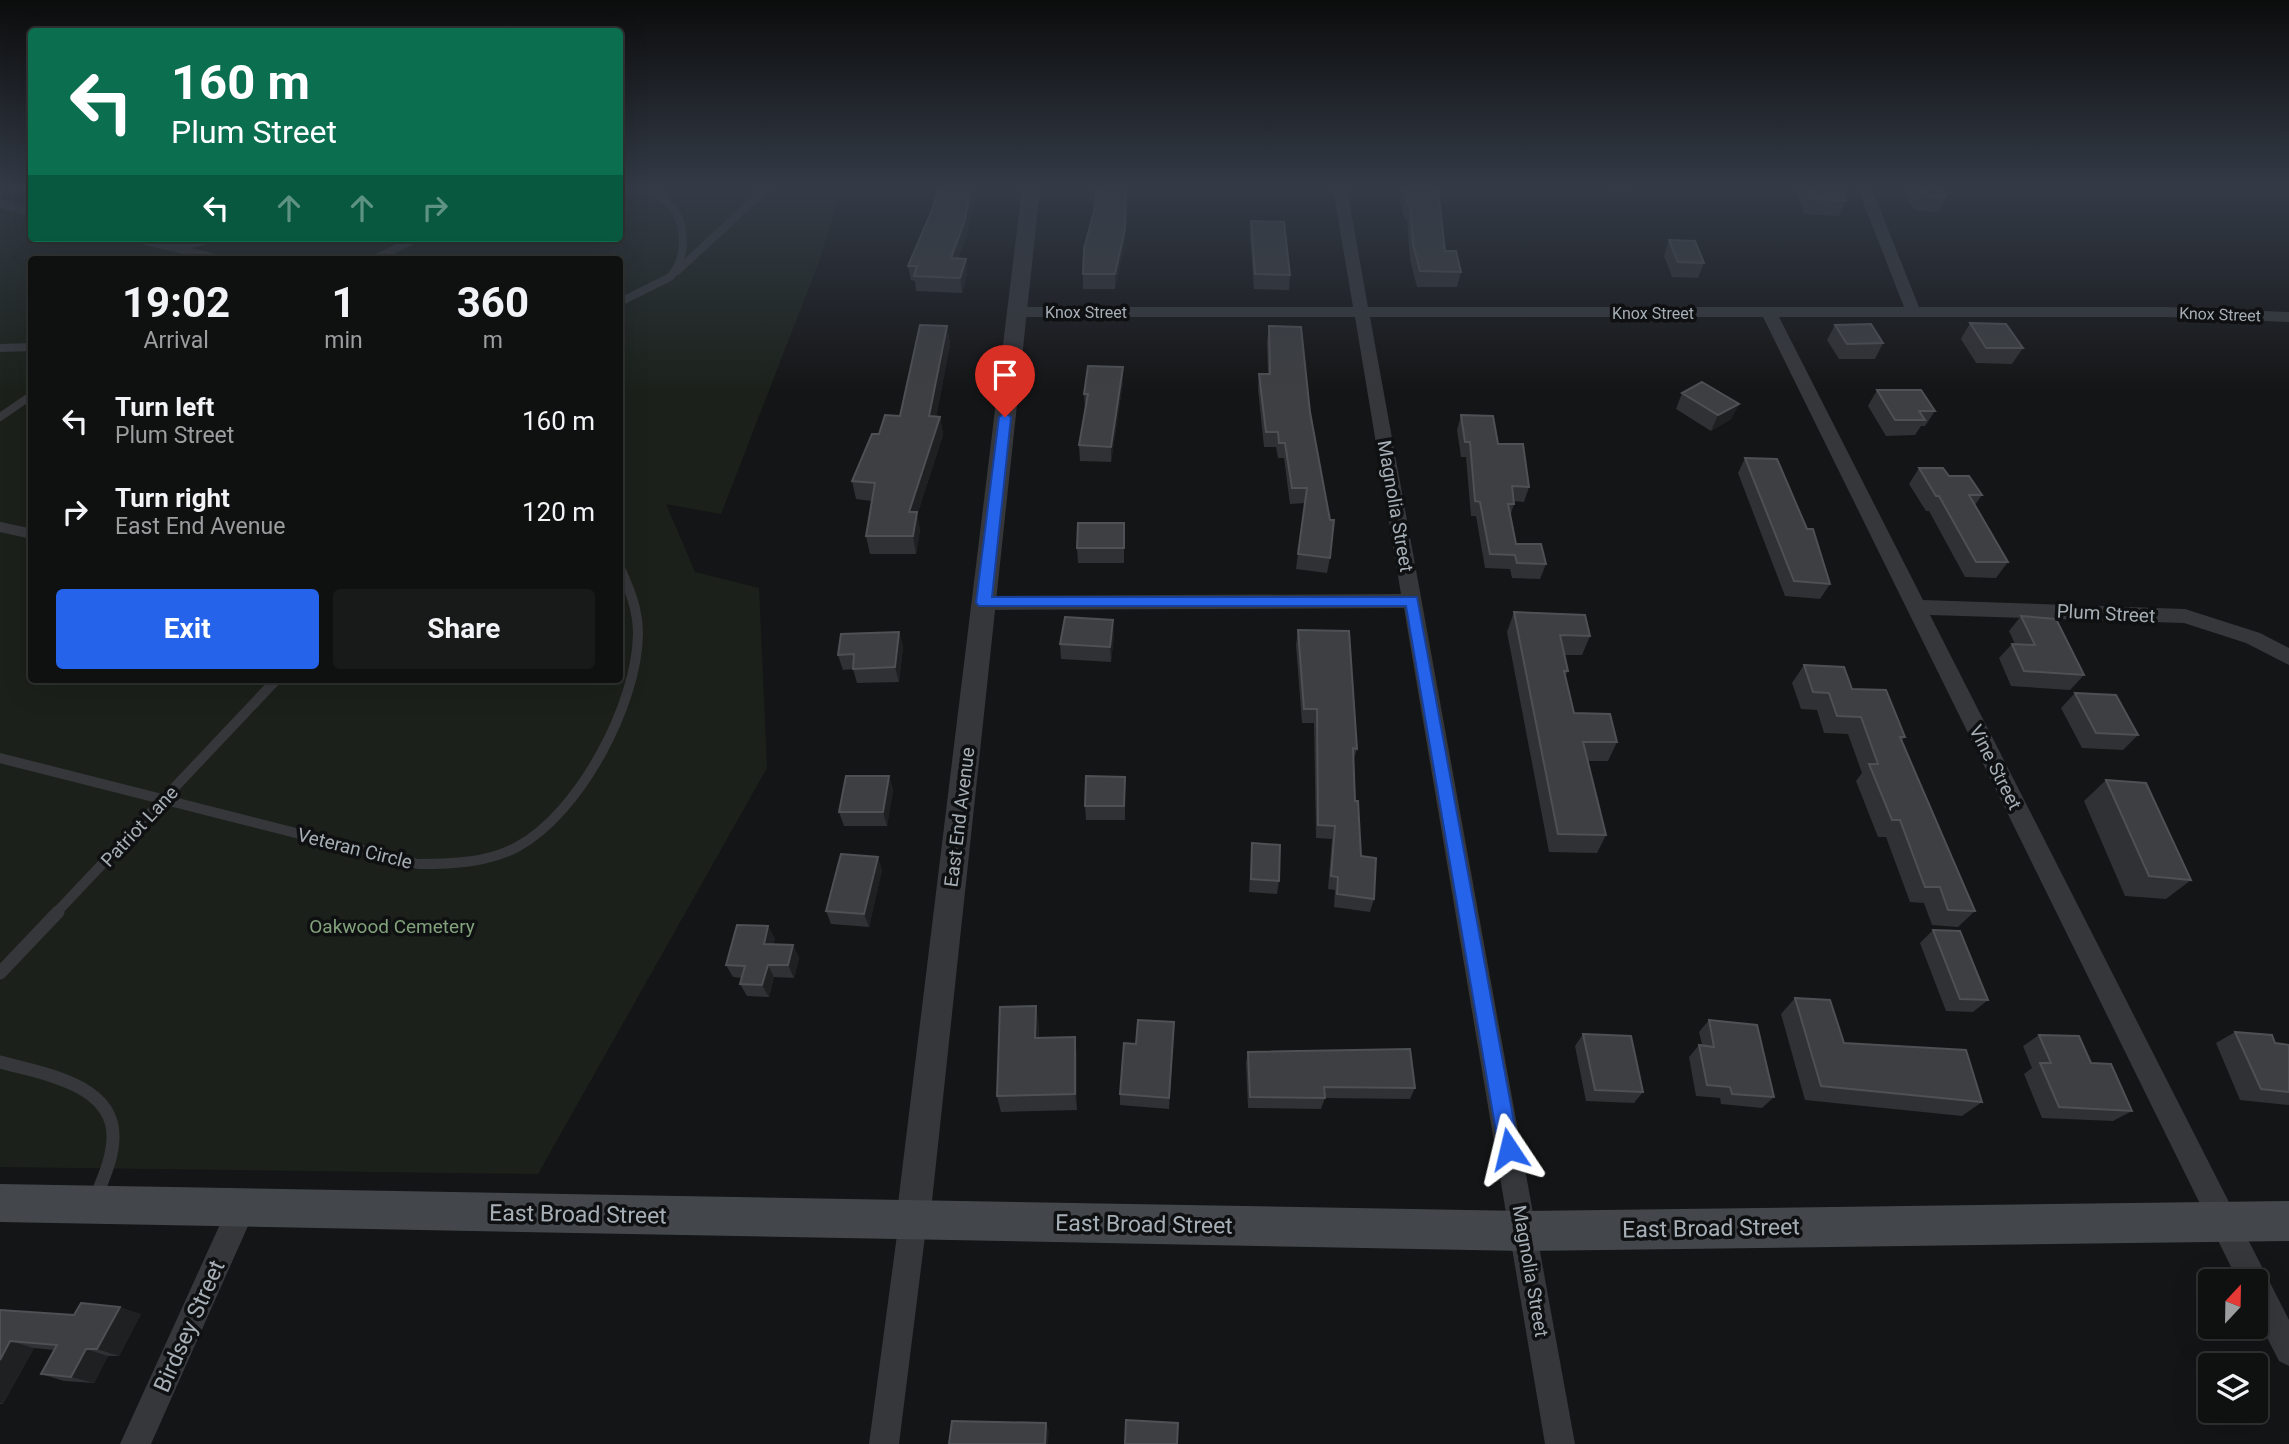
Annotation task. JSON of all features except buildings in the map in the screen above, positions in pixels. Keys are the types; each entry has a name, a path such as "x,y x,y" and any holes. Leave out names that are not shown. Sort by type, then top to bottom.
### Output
{"main road":[{"name":"East Broad Street","path":"0,1203 1524,1231 2289,1221"}],"street":[{"name":"East End Avenue","path":"884,1444 913,1220 1023,256"},
{"name":"Magnolia Street","path":"1352,256 1560,1444"},
{"path":"1891,256 1914,314"},
{"name":"Knox Street","path":"1017,312 2166,312 2289,317"},
{"name":"Vine Street","path":"1769,313 2247,1269"},
{"path":"984,603 1412,601"},
{"name":"Plum Street","path":"1916,607 2185,616 2253,638 2289,657"},
{"name":"Birdsey Street","path":"135,1444 242,1208"},
{"path":"2268,1310 2289,1351"}],"lane":[{"path":"675,273 682,256"},
{"path":"623,301 648,290 675,273 693,256"},
{"path":"0,348 28,347"},
{"path":"0,417 28,398"},
{"path":"0,527 28,533"},
{"name":"Veteran Circle","path":"0,758 418,864 461,865 502,853 530,839 562,811 587,776 624,705 638,653 638,610 630,582 623,572"},
{"name":"Patriot Lane","path":"0,973 273,683"},
{"path":"0,1062 69,1083 100,1098 114,1128 108,1170 93,1205"}],"green space":[{"name":"Oakwood Cemetery","path":"0,256 28,256 28,683 623,683 623,256 820,256 721,514 666,504 695,572 759,588 767,768 538,1174 0,1167"}],"route":[{"path":"1005,417 984,603 1412,601 1509,1149"}]}
